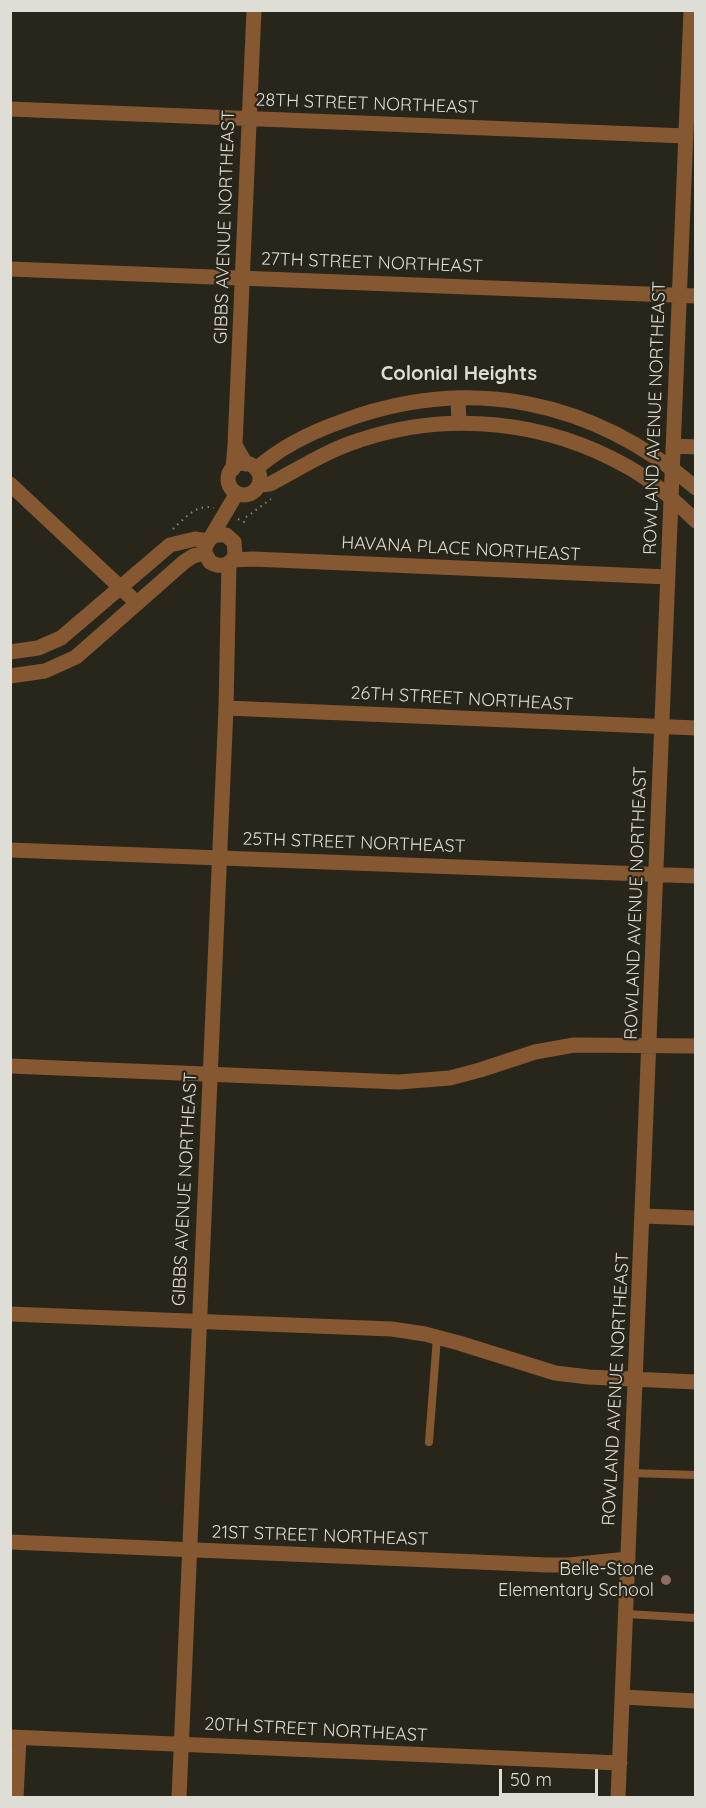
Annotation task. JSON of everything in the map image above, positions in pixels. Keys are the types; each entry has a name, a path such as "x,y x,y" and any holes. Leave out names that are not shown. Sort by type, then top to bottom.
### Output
{"street":[{"name":"GIBBS AVENUE NORTHEAST","path":"245,467 236,446 254,10"},
{"name":"ROWLAND AVENUE NORTHEAST","path":"618,1797 691,10"},
{"name":"28TH STREET NORTHEAST","path":"10,109 686,136"},
{"name":"27TH STREET NORTHEAST","path":"10,269 696,296"},
{"path":"458,398 459,423"},
{"path":"245,467 259,477 258,485 254,492 241,494 229,485 229,475 245,467 291,444 324,428 353,416 399,404 458,398 526,403 586,420 622,436 696,488"},
{"path":"258,485 270,484 329,452 367,437 413,427 459,423 499,424 534,430 581,445 629,467 671,498 696,521"},
{"path":"673,446 696,447"},
{"path":"10,484 137,603"},
{"path":"10,676 45,671 76,657 189,558 211,542 241,494"},
{"path":"10,652 32,650 55,641 70,631 170,545 195,539 211,542 231,539 230,560 210,562 211,542"},
{"name":"HAVANA PLACE NORTHEAST","path":"230,560 253,559 668,578"},
{"name":"GIBBS AVENUE NORTHEAST","path":"179,1797 220,858 230,560"},
{"name":"26TH STREET NORTHEAST","path":"226,708 696,728"},
{"name":"25TH STREET NORTHEAST","path":"10,850 696,876"},
{"path":"10,1066 399,1082 428,1081 480,1070 554,1048 593,1044 696,1046"},
{"path":"643,1215 696,1218"},
{"path":"10,1314 392,1329 437,1337 555,1372 590,1377 696,1382"},
{"name":"21ST STREET NORTHEAST","path":"10,1542 547,1565 628,1559"},
{"path":"623,1697 696,1701"},
{"path":"15,1737 16,1797"},
{"name":"20TH STREET NORTHEAST","path":"15,1737 620,1762"}],"lane":[{"path":"429,1442 437,1337"},
{"path":"631,1473 696,1476"},
{"path":"626,1614 696,1618"}],"path":[{"path":"244,522 245,518 278,494"}],"place":[{"name":"Belle-Stone Elementary School","path":"666,1580"}],"district":[{"name":"Colonial Heights","path":"459,374"}]}
